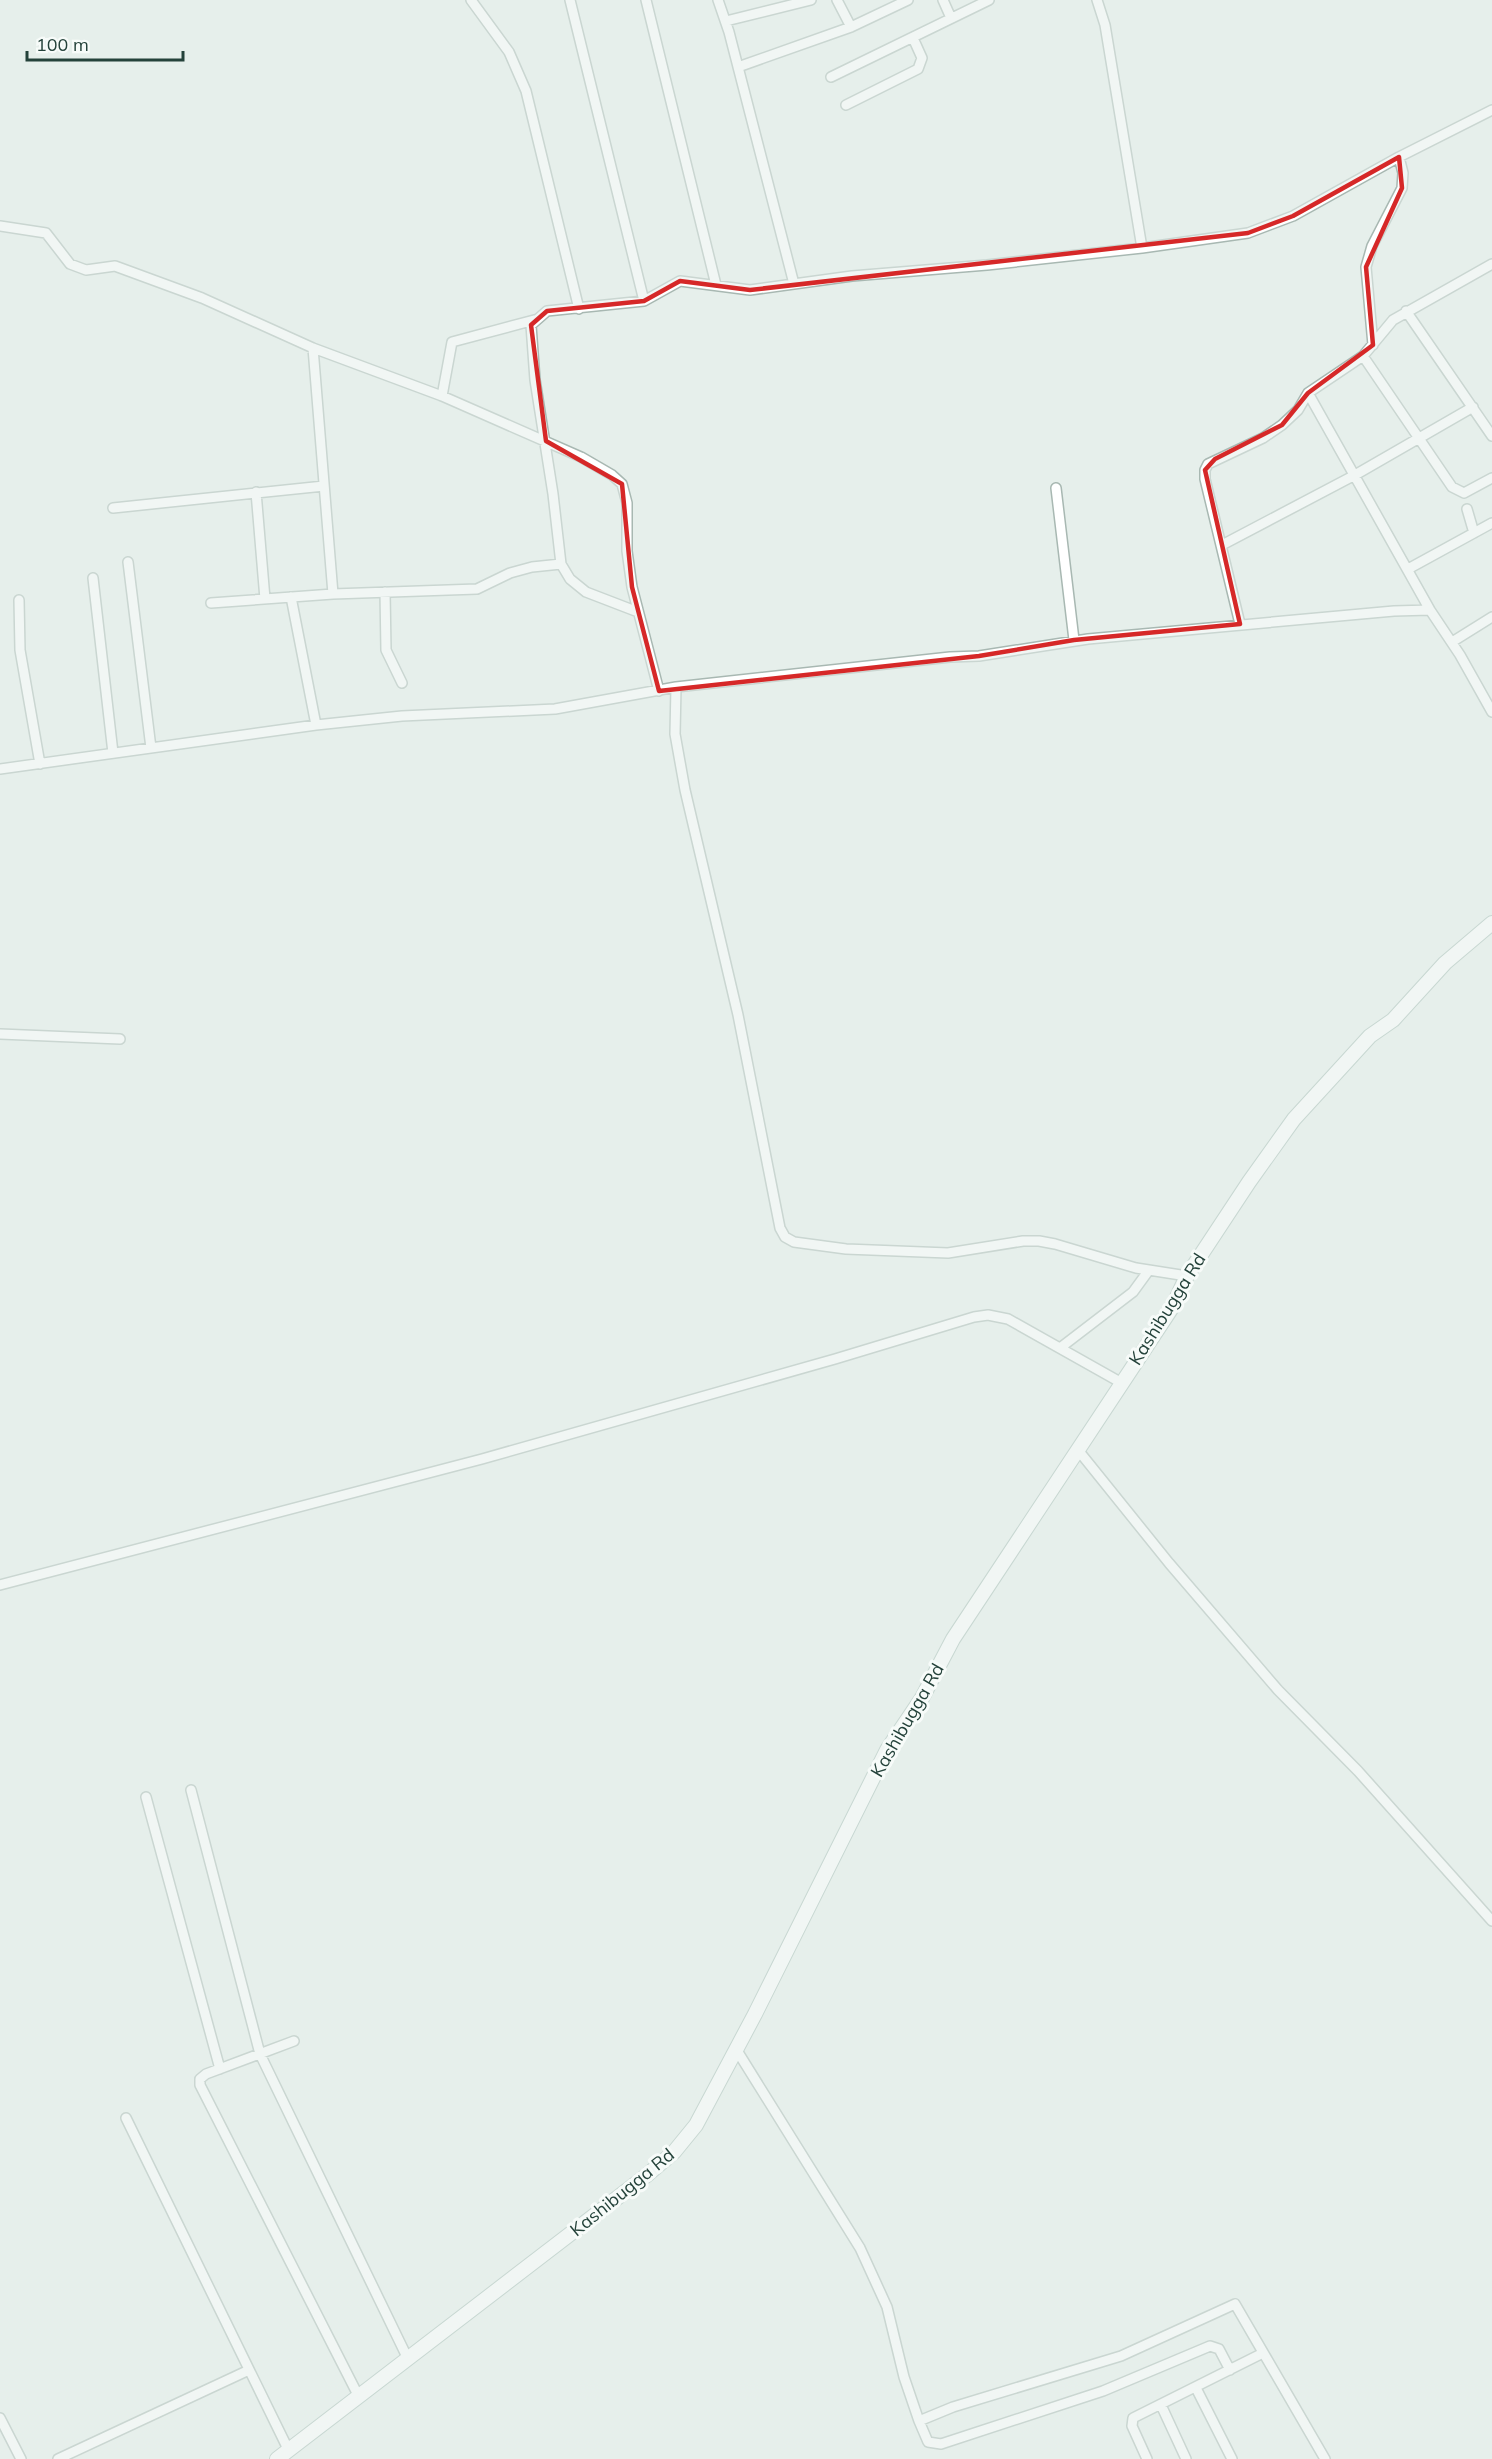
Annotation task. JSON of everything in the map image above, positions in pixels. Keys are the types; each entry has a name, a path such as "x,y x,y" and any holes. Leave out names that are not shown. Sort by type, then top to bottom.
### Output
{"main road":[{"name":"Kashibugga Rd","path":"277,2459 674,2152 696,2125 887,1750 922,1698 953,1639 1173,1306 1187,1276 1249,1182 1294,1119 1370,1036 1393,1020 1445,963 1492,923"}],"street":[{"path":"471,0 509,52 526,90 579,309"},
{"path":"570,0 645,301"},
{"path":"646,0 716,285"},
{"path":"718,0 726,21 794,284"},
{"path":"726,21 811,0"},
{"path":"837,0 852,27"},
{"path":"738,67 852,27 908,0"},
{"path":"943,0 951,18"},
{"path":"831,77 989,0"},
{"path":"1098,0 1105,25 1142,248"},
{"path":"846,105 921,66 922,58 913,38"},
{"path":"638,612 586,592 570,579 561,564 546,441 535,380 531,325 547,311 645,301 680,281 750,290 852,276 987,265 1142,248 1248,233 1293,216 1399,157 1492,110"},
{"path":"1373,345 1366,267 1372,246 1402,188 1403,173 1399,157"},
{"path":"0,226 46,233 70,264 87,270 115,266 241,314 313,348 442,396 546,441 604,470 622,484 627,502 627,551 631,578 658,691"},
{"path":"1240,624 1205,478 1208,464 1263,438 1282,425 1298,410 1308,393 1363,356 1392,320 1492,264"},
{"path":"1406,311 1492,436"},
{"path":"442,396 452,342 540,318"},
{"path":"313,348 333,594"},
{"path":"1363,356 1452,487 1459,492 1470,491 1492,478"},
{"path":"1308,393 1430,610 1452,642 1492,712"},
{"path":"1222,545 1355,475 1473,407"},
{"path":"113,508 324,486"},
{"path":"1056,488 1074,640"},
{"path":"256,492 265,599"},
{"path":"1467,509 1474,533"},
{"path":"1408,569 1492,523"},
{"path":"128,562 151,748"},
{"path":"211,603 333,594 477,589 510,573 532,567 561,564"},
{"path":"93,578 113,753"},
{"path":"385,592 386,650 402,683"},
{"path":"291,597 316,725"},
{"path":"19,600 20,650 40,764"},
{"path":"0,769 316,725 402,716 555,709 676,687 950,657 979,656 1074,640 1394,611 1430,610"},
{"path":"1452,642 1492,617"},
{"path":"676,687 675,734 685,790 733,992 780,1228 785,1237 794,1242 846,1250 948,1253 1023,1241 1039,1241 1149,1270 1187,1276"},
{"path":"0,1034 120,1039"},
{"path":"1060,1348 1133,1292 1149,1270"},
{"path":"0,1585 482,1459 801,1369 974,1317 987,1315 1008,1319 1120,1383"},
{"path":"1078,1450 1169,1563 1278,1690 1358,1771 1492,1921"},
{"path":"191,1790 260,2054 408,2359"},
{"path":"146,1797 220,2069"},
{"path":"294,2041 200,2079 203,2093 359,2397"},
{"path":"736,2049 860,2248 872,2272 886,2307 904,2377 928,2442 941,2444 1103,2391 1210,2346 1219,2349 1230,2370"},
{"path":"126,2118 288,2449"},
{"path":"919,2421 953,2407 1121,2356 1235,2304 1325,2459"},
{"path":"1147,2459 1132,2422 1133,2418 1263,2353"},
{"path":"58,2459 249,2370"},
{"path":"1196,2388 1232,2459"},
{"path":"1161,2405 1186,2459"},
{"path":"0,2418 21,2459"}],"highlighted area":[{"path":"1399,157 1402,188 1366,267 1373,345 1308,393 1282,425 1215,459 1205,470 1240,624 1074,640 979,656 659,691 632,587 622,484 546,441 531,325 547,311 644,301 680,281 750,290 1248,233 1293,216"}]}
